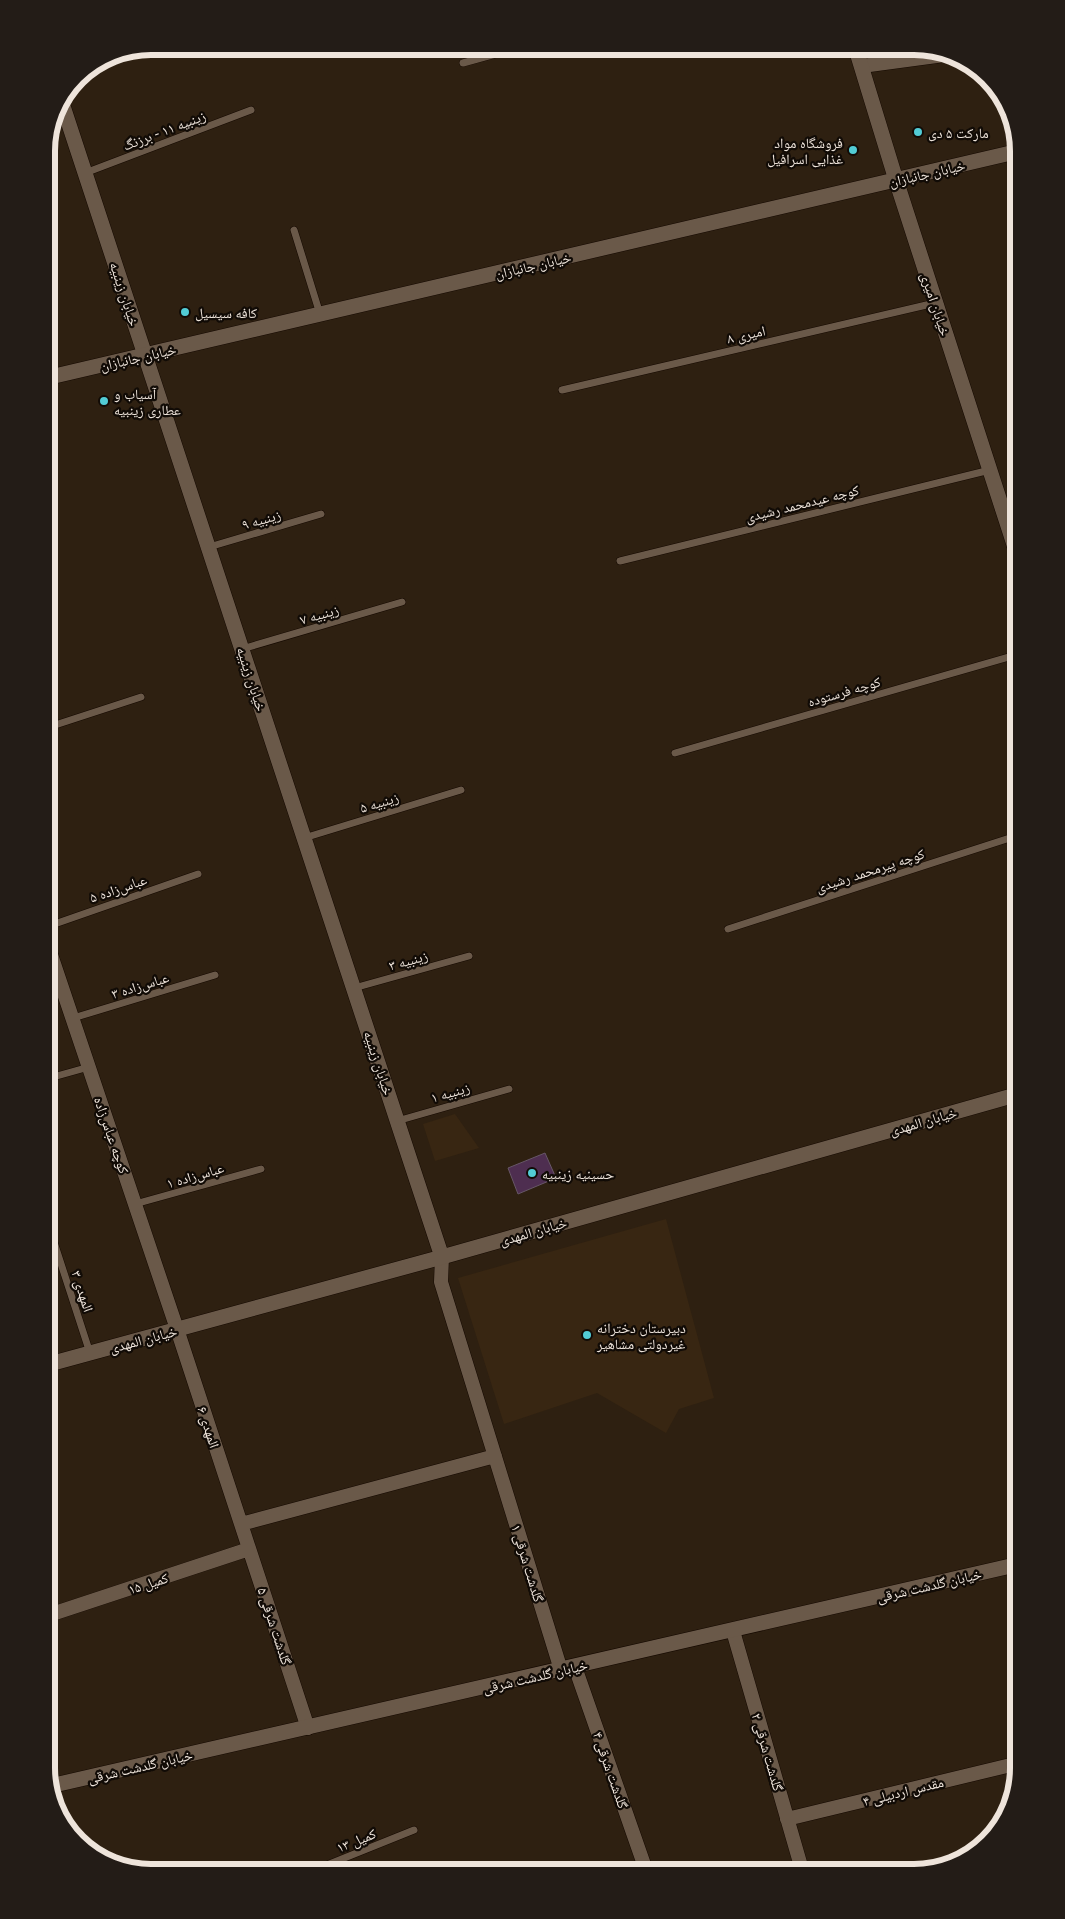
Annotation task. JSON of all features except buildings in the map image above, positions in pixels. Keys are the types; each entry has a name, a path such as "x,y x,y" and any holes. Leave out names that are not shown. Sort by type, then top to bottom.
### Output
{"street":[{"name":"خیابان امیری","path":"859,55 896,180 1010,532"},
{"path":"862,66 931,57"},
{"name":"خیابان زینبیه","path":"64,110 442,1257"},
{"name":"خیابان جانبازان","path":"55,376 1010,153"},
{"path":"1002,508 1010,506"},
{"name":"کوچه عباس‌زاده","path":"55,967 178,1329"},
{"name":"خیابان المهدی","path":"55,1363 442,1257 1010,1097"},
{"name":"گلدشت شرقی ۱","path":"442,1257 441,1282 495,1456 568,1669"},
{"name":"المهدی ۶","path":"178,1329 241,1524"},
{"path":"241,1524 495,1456"},
{"name":"گلدشت شرقی ۵","path":"241,1524 308,1728"},
{"name":"کمیل ۱۵","path":"55,1613 249,1549"},
{"name":"خیابان گلدشت شرقی","path":"57,1785 568,1669 1010,1566"},
{"name":"گلدشت شرقی ۲","path":"732,1631 787,1819 797,1864"},
{"name":"گلدشت شرقی ۴","path":"568,1669 644,1864"},
{"name":"مقدس اردبیلی ۴","path":"787,1819 1010,1765"}],"lane":[{"path":"463,63 492,55"},
{"name":"زینبیه ۱۱ - برزنگ","path":"86,173 251,110"},
{"path":"294,230 320,314"},
{"name":"امیری ۸","path":"562,390 936,302"},
{"name":"کوچه عیدمحمد رشیدی","path":"620,561 990,470"},
{"name":"زینبیه ۹","path":"208,547 321,514"},
{"name":"زینبیه ۷","path":"242,649 402,602"},
{"name":"کوچه فرستوده","path":"675,753 1010,657"},
{"path":"55,725 141,697"},
{"name":"زینبیه ۵","path":"304,838 461,790"},
{"name":"کوچه پیرمحمد رشیدی","path":"728,929 1010,838"},
{"name":"عباس‌زاده ۵","path":"55,924 198,874"},
{"name":"زینبیه ۳","path":"354,988 469,956"},
{"name":"عباس‌زاده ۳","path":"72,1018 216,975"},
{"path":"55,1076 89,1067"},
{"name":"زینبیه ۱","path":"398,1121 509,1089"},
{"name":"عباس‌زاده ۱","path":"135,1204 261,1169"},
{"name":"المهدی ۳","path":"55,1245 90,1353"},
{"name":"کمیل ۱۳","path":"330,1864 414,1830"}],"shaded area":[{"path":"455,1114 479,1148 435,1161 423,1124"},
{"name":"دبیرستان دخترانه غیردولتی مشاهیر","path":"666,1219 714,1398 679,1409 666,1433 597,1393 504,1424 458,1278"}],"place":[{"name":"مارکت ۵ دی","path":"918,132"},
{"name":"فروشگاه مواد غذایی اسرافیل","path":"853,150"},
{"name":"کافه سیسیل","path":"185,312"},
{"name":"آسیاب و عطاری زینبیه","path":"104,401"},
{"name":"حسینیه زینبیه","path":"532,1173"},
{"name":"دبیرستان دخترانه غیردولتی مشاهیر","path":"587,1335"}]}
